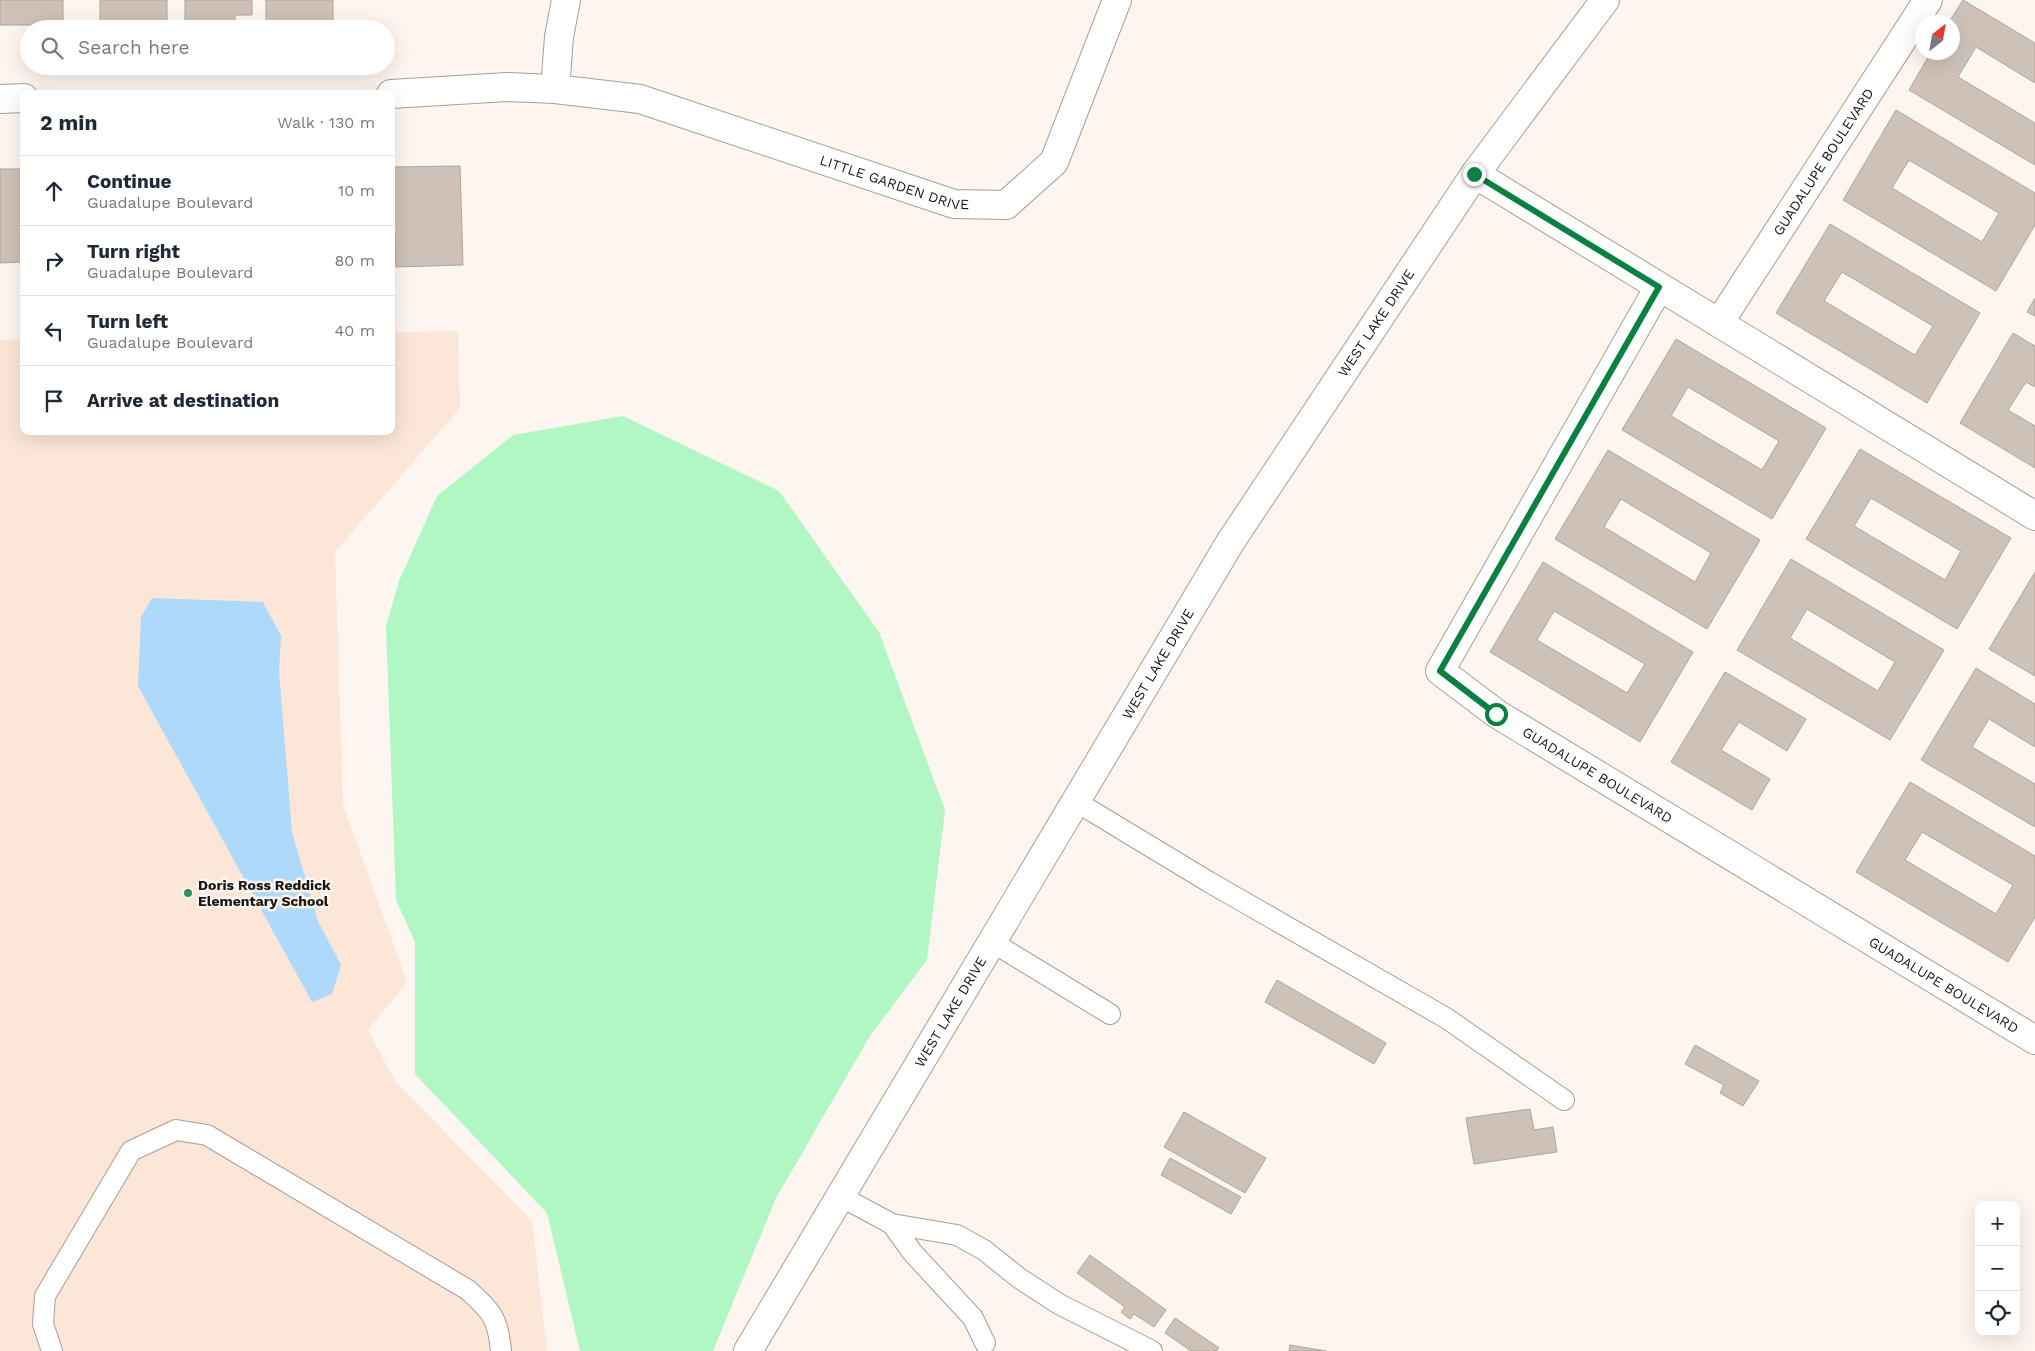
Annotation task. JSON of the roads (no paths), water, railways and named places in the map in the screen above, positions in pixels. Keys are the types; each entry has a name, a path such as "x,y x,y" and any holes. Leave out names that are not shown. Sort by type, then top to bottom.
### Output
{"street":[{"path":"555,89 559,37 566,0"},
{"name":"LITTLE GARDEN DRIVE","path":"395,94 507,87 555,89 640,99 954,204 1006,205 1054,162 1117,0"},
{"name":"WEST LAKE DRIVE","path":"748,1351 1231,541 1474,174 1604,0"},
{"name":"GUADALUPE BOULEVARD","path":"1719,323 1928,0"},
{"path":"0,99 20,98"},
{"path":"1474,174 2035,516"},
{"name":"GUADALUPE BOULEVARD","path":"1659,287 1440,671 1496,714 2035,1040"}],"lane":[{"path":"1076,801 1209,882 1446,1018 1564,1100"},
{"path":"992,942 1110,1014"},
{"path":"52,1351 43,1324 45,1296 131,1151 176,1130 207,1135 468,1290 487,1307 499,1328 501,1351"},
{"path":"840,1196 892,1224 957,1235 984,1250 1020,1278 1059,1304 1152,1351"},
{"path":"892,1224 912,1252 972,1318 985,1343"}],"water":[{"path":"152,598 263,602 281,636 279,671 292,832 318,921 341,965 332,994 312,1002 138,686 141,617"}],"place":[{"name":"Doris Ross Reddick Elementary School","path":"188,893"}]}
